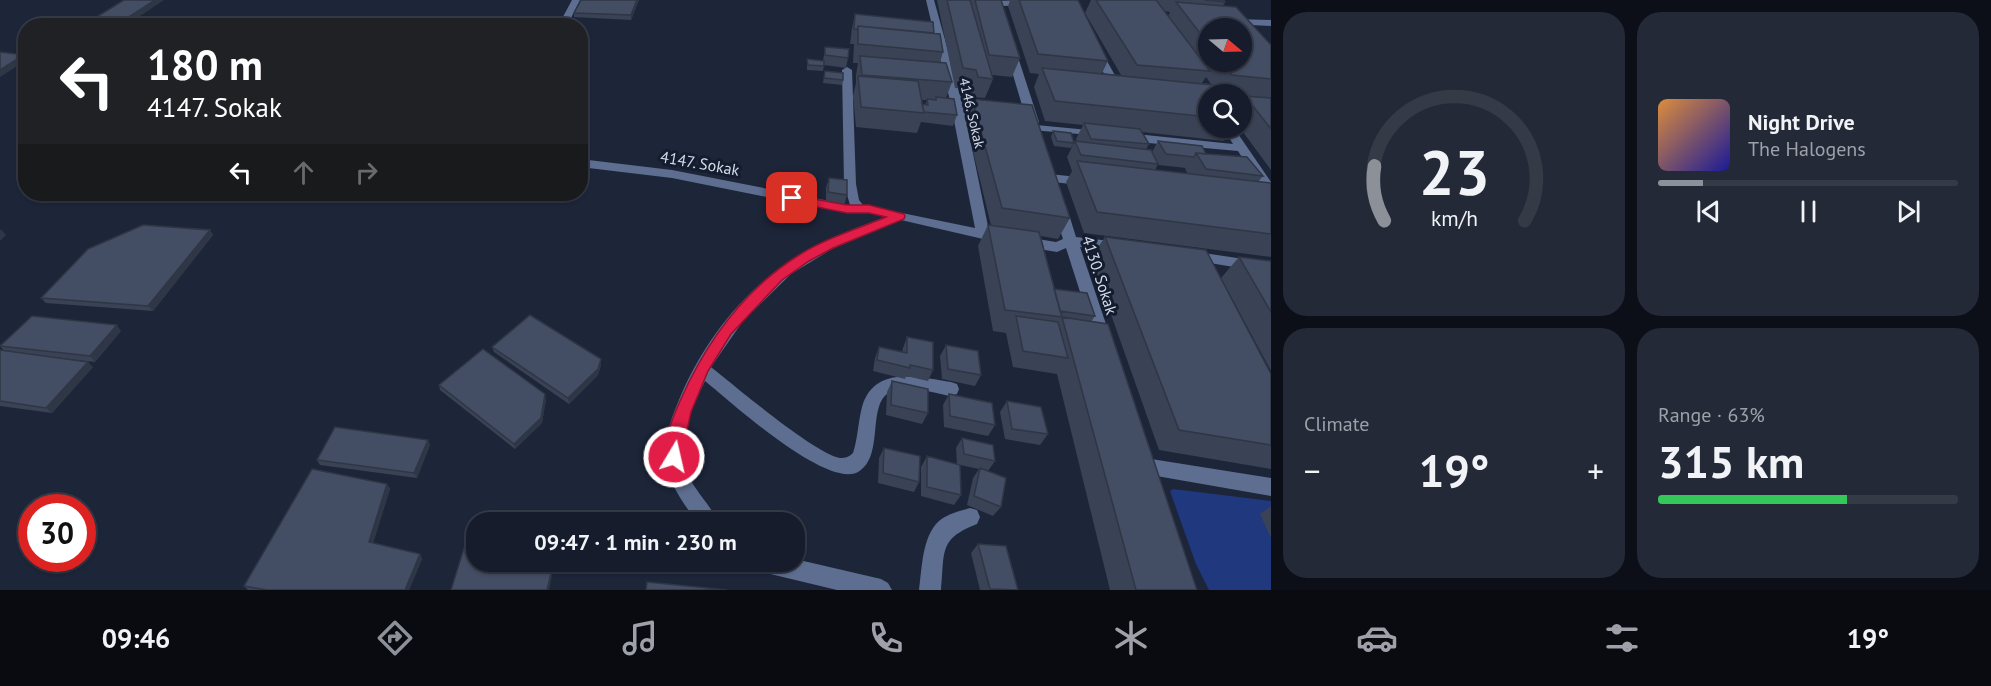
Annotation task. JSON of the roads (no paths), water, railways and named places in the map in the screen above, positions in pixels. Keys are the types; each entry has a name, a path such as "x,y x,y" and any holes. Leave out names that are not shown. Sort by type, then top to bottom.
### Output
{"street":[{"path":"566,18 576,0"},
{"name":"4146. Sokak","path":"930,0 962,106 982,232"},
{"path":"1033,2 996,2 1025,81 1029,121 1041,148"},
{"path":"1252,24 1271,23"},
{"path":"1090,38 1118,90"},
{"path":"847,70 850,184 853,200 858,207"},
{"path":"1029,121 1242,148"},
{"path":"1236,138 1271,192"},
{"name":"4147. Sokak","path":"588,165 672,174 847,209 858,207 982,232 996,237 1057,247 1070,241 1138,250"},
{"name":"4130. Sokak","path":"1097,183 1049,173 1107,353"},
{"path":"701,512 677,470 674,457 676,438 683,412 702,369 726,330 778,276 804,258 828,245 899,216"},
{"path":"1173,254 1271,268"},
{"path":"1195,257 1205,278"},
{"path":"702,369 793,439 816,455 840,466 852,465 862,454 869,410 874,394 880,389 905,383 951,389"},
{"path":"1152,486 1143,460 1271,487"},
{"path":"930,590 935,554 942,531 970,517"},
{"path":"805,572 881,590"}]}
